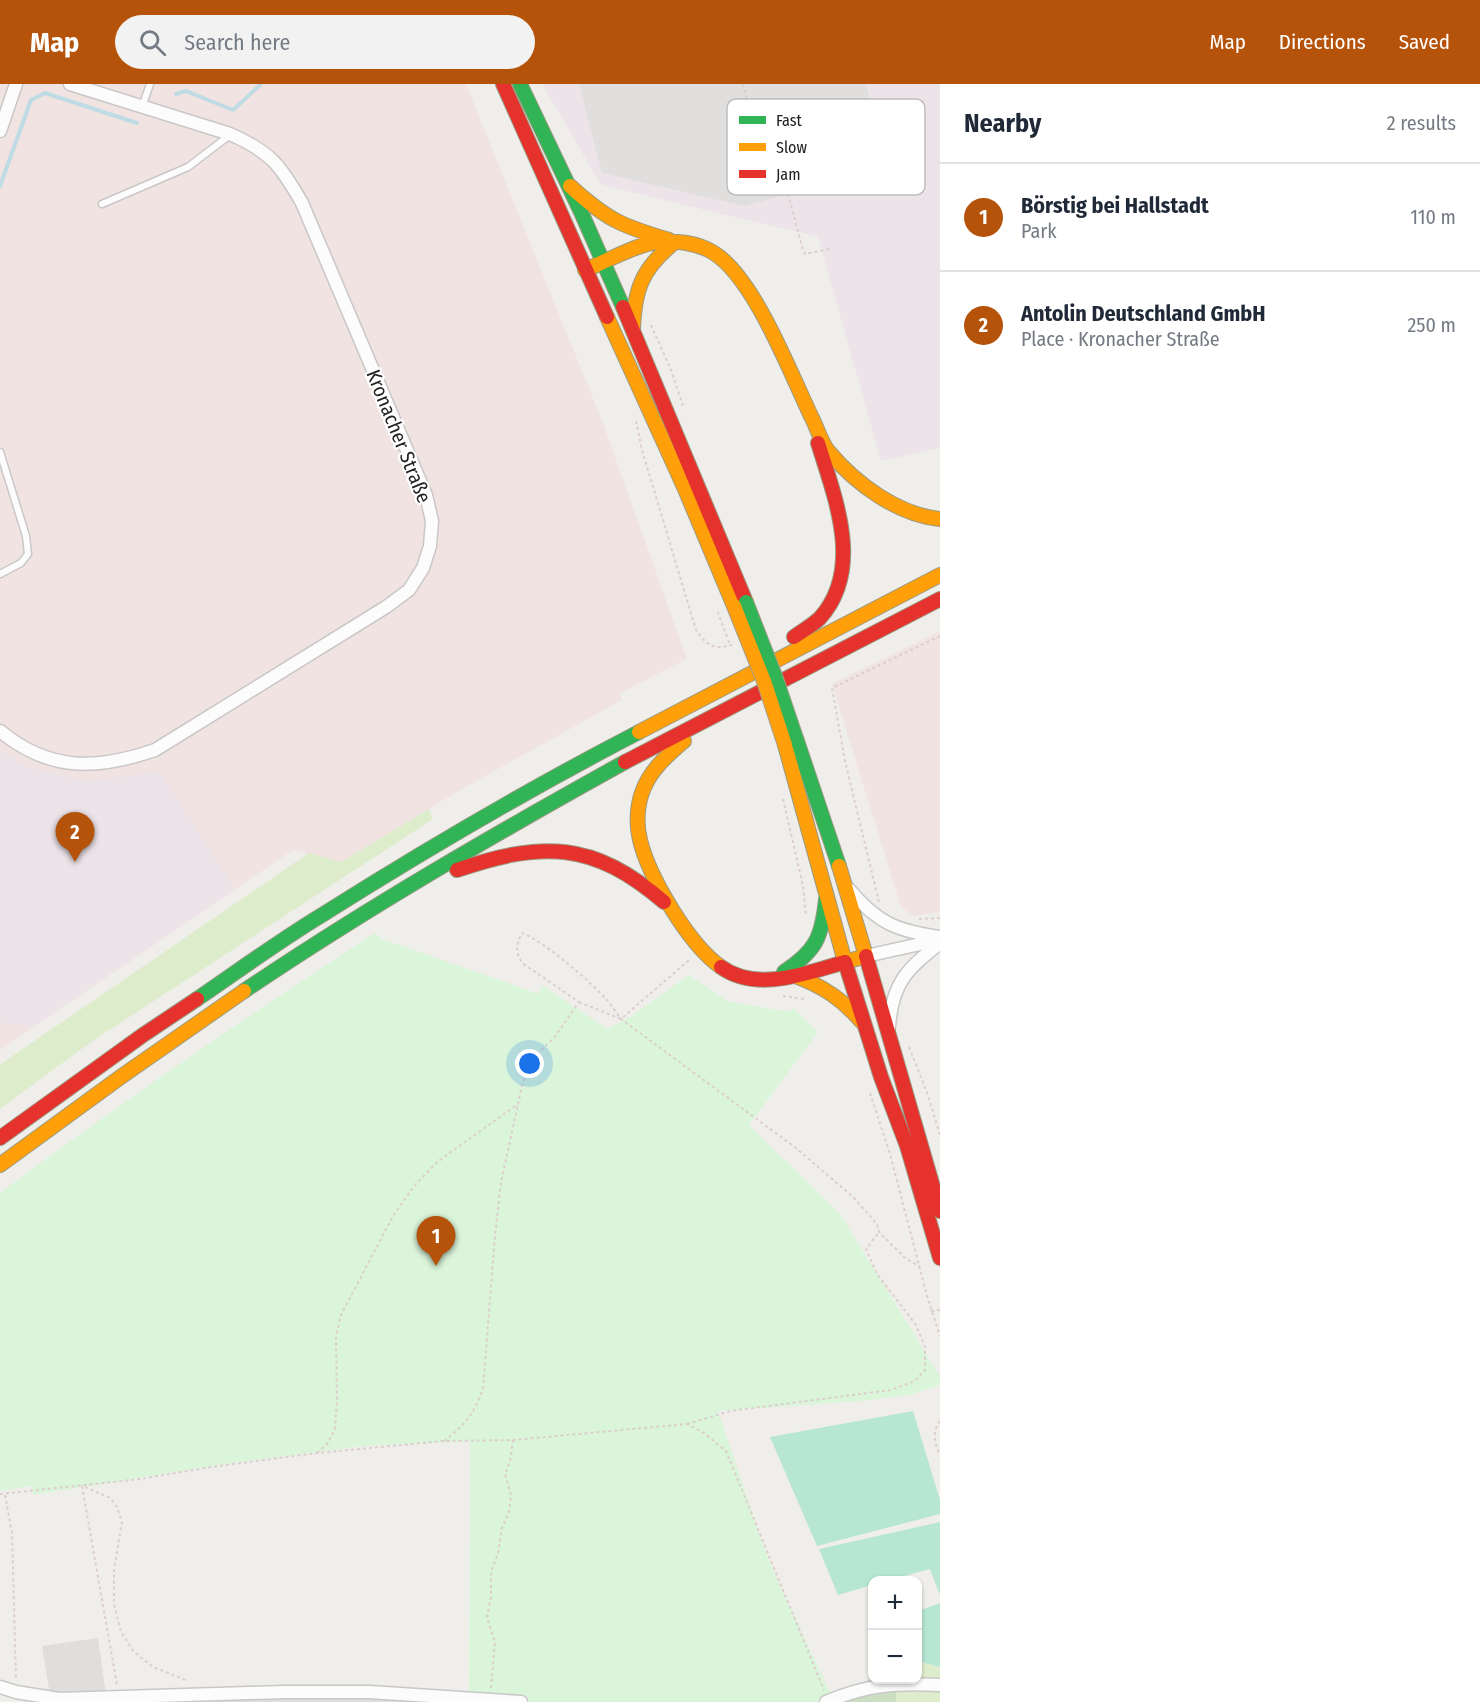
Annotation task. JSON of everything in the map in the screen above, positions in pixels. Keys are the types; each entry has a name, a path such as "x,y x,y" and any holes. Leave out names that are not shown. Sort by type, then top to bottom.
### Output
{"main road":[{"path":"503,84 585,270 740,604"},
{"path":"520,84 605,262 740,604 764,681 791,743 845,884 940,1211"},
{"path":"570,186 594,209 609,219 675,242"},
{"path":"585,270 657,242 701,246 716,254 738,275 766,321 828,451 863,485 899,507 930,518 940,519"},
{"path":"633,331 633,305 642,275 664,250 675,242"},
{"path":"746,675 777,646 818,621 835,598 842,580 844,550 842,533 810,416"},
{"path":"0,1138 143,1035 320,916 393,872 560,773 940,575"},
{"path":"0,1165 158,1049 312,946 403,890 588,783 940,599"},
{"path":"677,915 643,851 639,824 640,798 651,774 664,758 730,707"},
{"path":"791,743 826,899 862,1022 907,1146 940,1258"},
{"path":"403,890 500,855 535,851 567,852 585,855 622,870 649,889 677,915 707,954 728,972 758,979 795,976 866,956"},
{"path":"776,978 806,958 820,937 826,899"},
{"path":"795,976 817,983 837,996 862,1022"}],"street":[{"path":"0,131 15,84"},
{"name":"Kronacher Straße","path":"0,731 13,742 67,764 100,765 131,759 155,750 377,613 409,590 423,568 430,546 432,521 426,495 302,203 280,167 267,153 254,144 231,134 70,84"},
{"path":"845,884 865,908 885,922 900,929 940,940"},
{"path":"866,956 940,940"},
{"path":"889,1034 891,1005 898,985 909,970 940,940"},
{"path":"827,1701 854,1691 886,1684 940,1685"},
{"path":"0,1687 59,1699 283,1692 370,1692 520,1702"}],"lane":[{"path":"142,106 150,84"},
{"path":"102,204 188,166 231,134"},
{"path":"0,452 26,536 28,555 21,563 0,574"}],"path":[{"path":"743,84 747,99"},
{"path":"773,195 774,200"},
{"path":"788,195 805,254 829,249"},
{"path":"635,418 642,450 696,630 705,643 719,648 740,642"},
{"path":"718,613 730,646"},
{"path":"872,900 880,908 845,761 832,688 940,636"},
{"path":"781,790 803,886 805,915 809,925 820,937"},
{"path":"919,919 940,918"},
{"path":"621,1019 608,1000 574,970 532,937 522,933 516,948 522,963 579,1002 621,1019 796,1148 852,1196 877,1224 879,1232 904,1257 920,1267"},
{"path":"621,1019 685,963"},
{"path":"444,1441 466,1424 476,1409 483,1389 501,1182 522,1085 539,1052 554,1038 579,1002"},
{"path":"907,1041 928,1095 940,1135"},
{"path":"867,1084 890,1154 931,1311 940,1336"},
{"path":"317,1453 328,1443 335,1429 336,1336 341,1315 393,1216 415,1185 437,1162 518,1104"},
{"path":"0,1494 82,1486 317,1453 444,1441 513,1440 687,1424 730,1411 891,1390 915,1382 925,1370 925,1347 916,1325 877,1274 866,1249 879,1232"},
{"path":"931,1311 940,1310"},
{"path":"940,1420 934,1428 935,1442 940,1455"},
{"path":"687,1424 704,1433 726,1451 827,1701"},
{"path":"490,1700 495,1642 487,1618 491,1597 491,1572 498,1553 502,1528 509,1512 511,1495 505,1474 510,1461 513,1440"},
{"path":"82,1486 110,1498 117,1506 122,1522 114,1570 114,1604 121,1632 134,1652 153,1667 197,1685"},
{"path":"82,1486 119,1696"},
{"path":"4,1494 12,1533 16,1692"}],"shaded area":[{"path":"0,84 466,84 603,423 687,659 620,693 622,700 455,793 341,862 293,850 0,1050"},
{"path":"542,84 940,84 940,448 881,461 818,237 601,185"},
{"path":"579,84 866,84 870,99 727,99 727,195 785,195 744,206 602,173"},
{"path":"940,631 940,912 913,916 901,907 832,684"},
{"path":"0,748 24,766 84,781 160,772 235,889 33,1027 0,1023"},
{"path":"98,1638 107,1702 51,1702 42,1646"},
{"path":"269,1698 390,1699 438,1702 147,1702"}],"green space":[{"path":"429,809 433,819 91,1042 0,1109 0,1065 11,1057 309,853 341,862"},
{"path":"375,933 382,939 539,994 542,985 607,1029 630,1017 689,975 727,1001 789,1012 793,1008 818,1032 749,1125 840,1214 940,1376 940,1385 909,1395 861,1401 718,1411 763,1545 831,1694 826,1702 475,1702 469,1693 470,1441 364,1446 225,1464 33,1495 32,1486 0,1491 0,1193 185,1060"},
{"path":"913,1411 940,1500 940,1514 817,1546 770,1437"},
{"path":"940,1522 940,1595 930,1569 904,1576 868,1576 868,1586 838,1595 819,1549"},
{"path":"940,1603 940,1667 922,1662 922,1610"},
{"path":"922,1662 940,1667 940,1683 922,1681"},
{"path":"896,1691 940,1692 940,1702 896,1702"},
{"path":"896,1691 896,1702 844,1702 855,1698"}],"waterway":[{"path":"176,94 186,91 233,110 261,84"},
{"path":"0,186 31,100 45,93 137,123"}],"traffic: fast":[{"path":"520,84 623,307"},
{"path":"746,602 797,741"},
{"path":"197,999 290,935 400,867 518,797 639,732"},
{"path":"797,741 839,866"},
{"path":"244,991 337,930 432,872 625,762"},
{"path":"784,972 804,957 816,942 826,899"}],"traffic: slow":[{"path":"570,186 605,214 627,226 669,240"},
{"path":"585,270 649,243 672,241 687,243 714,253 729,265 757,304 782,352 821,440 829,452 852,475 879,496 909,511 940,519"},
{"path":"633,331 635,303 642,281 655,261 675,242"},
{"path":"607,317 685,489 734,606"},
{"path":"639,732 940,575"},
{"path":"734,606 764,681 785,745"},
{"path":"684,741 660,763 646,782 638,808 639,834 652,872 672,909 696,943 721,967"},
{"path":"785,745 845,962 866,956 839,866"},
{"path":"795,976 832,994 862,1022"},
{"path":"0,1165 244,991"}],"traffic: jam":[{"path":"503,84 607,317"},
{"path":"623,307 746,602"},
{"path":"794,637 820,618 833,599 841,578 842,533 832,487 818,443"},
{"path":"625,762 940,599"},
{"path":"457,870 516,854 542,851 566,852 590,857 614,867 664,902"},
{"path":"866,956 940,1211"},
{"path":"845,962 881,1077 907,1146 940,1258"},
{"path":"721,967 735,975 766,980 798,975 845,962"},
{"path":"0,1138 197,999"}],"place":[{"name":"Antolin Deutschland GmbH","path":"75,862"},
{"name":"Börstig bei Hallstadt","path":"436,1266"}]}
